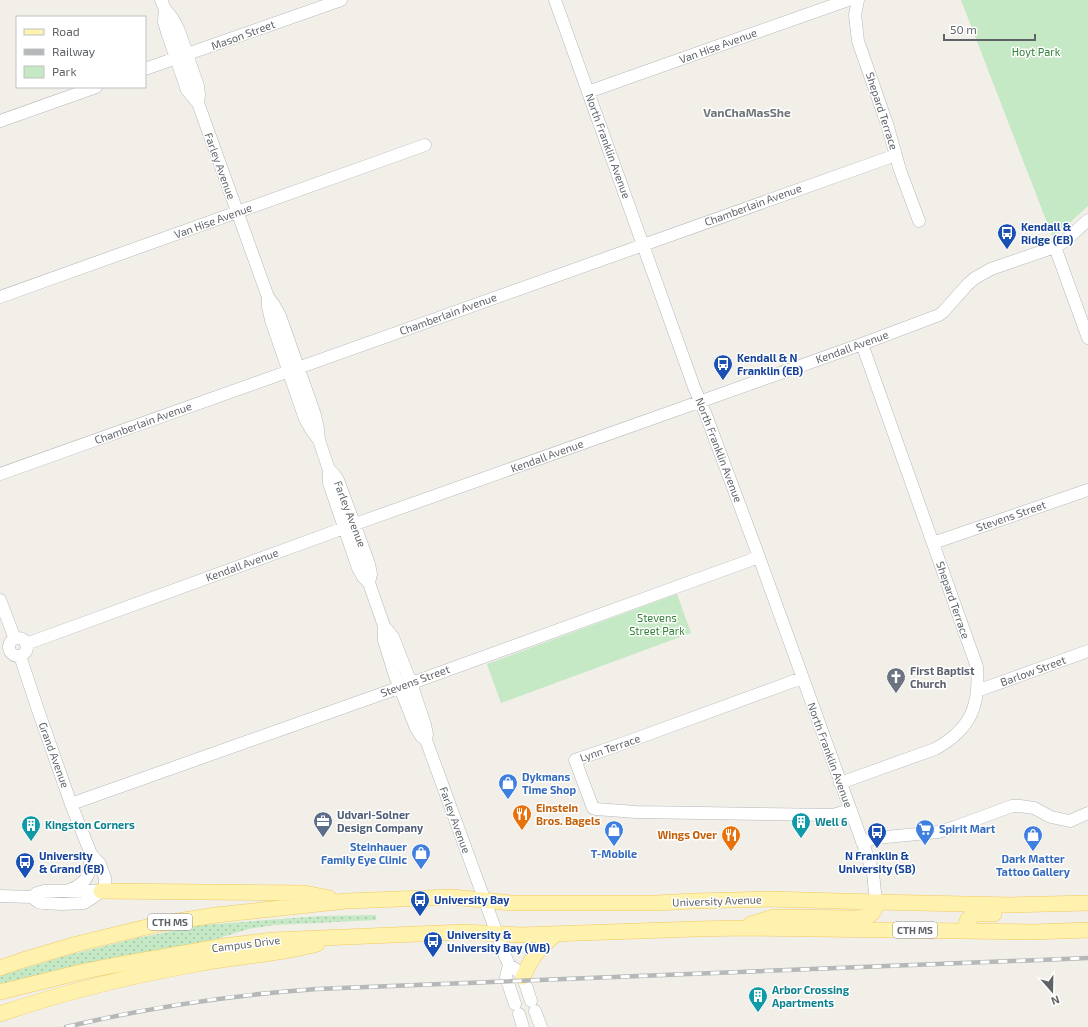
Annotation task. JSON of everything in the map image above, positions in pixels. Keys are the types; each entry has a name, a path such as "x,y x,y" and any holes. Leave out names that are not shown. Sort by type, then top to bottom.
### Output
{"main road":[{"path":"101,891 305,893 346,901"},
{"name":"University Avenue","path":"346,901 452,897 511,903 657,903 769,899 876,902 1088,903"},
{"name":"CTH MS","path":"0,968 77,944 159,924 216,915 346,901"},
{"path":"743,928 774,917 867,917 874,912 876,902"},
{"path":"976,931 968,927 966,924 966,921 974,915 1019,913 1054,904"},
{"name":"CTH MS","path":"497,934 521,935 743,928 1032,932 1088,930"},
{"name":"Campus Drive","path":"0,992 85,971 126,963 209,948 274,940 464,932 497,934"},
{"path":"523,977 535,954 556,934"},
{"path":"0,1014 56,996 134,976 198,963 278,953 312,946 346,936"}],"street":[{"name":"Mason Street","path":"146,70 340,0"},
{"name":"North Franklin Avenue","path":"555,0 694,387 701,401 759,557 862,842 873,873 876,902"},
{"name":"Van Hise Avenue","path":"588,92 848,0"},
{"name":"Shepard Terrace","path":"858,0 855,15 858,41 919,221"},
{"name":"Farley Avenue","path":"163,5 164,22 182,56 188,90 198,103 268,297 270,320 293,369 305,419 319,440 329,470 329,483 349,526 358,568 363,577 369,583 384,626 384,640 406,685 416,728 421,736 426,740 509,965"},
{"path":"0,121 93,88"},
{"name":"Van Hise Avenue","path":"0,297 425,145"},
{"name":"Chamberlain Avenue","path":"0,474 896,155"},
{"name":"Kendall Avenue","path":"26,644 349,526 862,344 939,315 975,278 991,269 1055,247 1065,242 1088,220"},
{"path":"1055,247 1085,320 1088,338"},
{"name":"Shepard Terrace","path":"840,783 935,749 946,743 962,728 968,719 973,709 978,682 977,667 862,344"},
{"name":"Stevens Street","path":"933,543 1088,490"},
{"name":"Stevens Street","path":"71,804 759,557"},
{"path":"0,600 15,639"},
{"path":"20,638 27,647 25,652 20,656 15,656 10,652 5,652 9,647 10,642 15,639 20,638"},
{"name":"Barlow Street","path":"977,691 1088,652"},
{"name":"Grand Avenue","path":"20,656 71,804 91,854 100,864 105,878 105,885 101,891"},
{"name":"Lynn Terrace","path":"802,678 574,760 593,808 596,810 833,815 850,810"},
{"path":"862,842 876,838 938,832 1012,806 1034,808 1051,817 1070,821 1088,813"},
{"path":"68,891 79,886 86,880 89,872 91,854"},
{"path":"32,897 37,893 44,891 101,891"},
{"path":"0,896 32,897 38,902 43,903 78,904 84,903 101,891"},
{"path":"523,1027 506,978 509,965 517,970 523,977 541,1027"}],"green space":[{"name":"Hoyt Park","path":"961,0 1088,0 1088,206 1053,238"},
{"name":"Stevens Street Park","path":"677,594 691,633 501,703 487,664"},
{"path":"376,915 376,920 275,925 248,929 213,940 99,961 0,984 0,976 69,955 137,938 203,925 321,916"}],"railway":[{"path":"66,1027 129,1013 222,998 317,989 1088,958"}],"place":[{"name":"Kendall & Ridge (EB)","path":"1007,250"},
{"name":"Kendall & N Franklin (EB)","path":"723,381"},
{"name":"First Baptist Church","path":"896,694"},
{"name":"Dykmans Time Shop","path":"508,800"},
{"name":"Einstein Bros. Bagels","path":"522,831"},
{"name":"Udvari-Solner Design Company","path":"323,838"},
{"name":"Well 6","path":"801,839"},
{"name":"Kingston Corners","path":"31,842"},
{"name":"Spirit Mart","path":"925,846"},
{"name":"T-Mobile","path":"614,847"},
{"name":"N Franklin & University (SB)","path":"877,849"},
{"name":"Wings Over","path":"731,852"},
{"name":"Dark Matter Tattoo Gallery","path":"1033,852"},
{"name":"Steinhauer Family Eye Clinic","path":"421,870"},
{"name":"University & Grand (EB)","path":"25,879"},
{"name":"University Bay","path":"420,917"},
{"name":"University & University Bay (WB)","path":"433,958"},
{"name":"Arbor Crossing Apartments","path":"758,1013"}],"district":[{"name":"VanChaMasShe","path":"747,113"}]}
